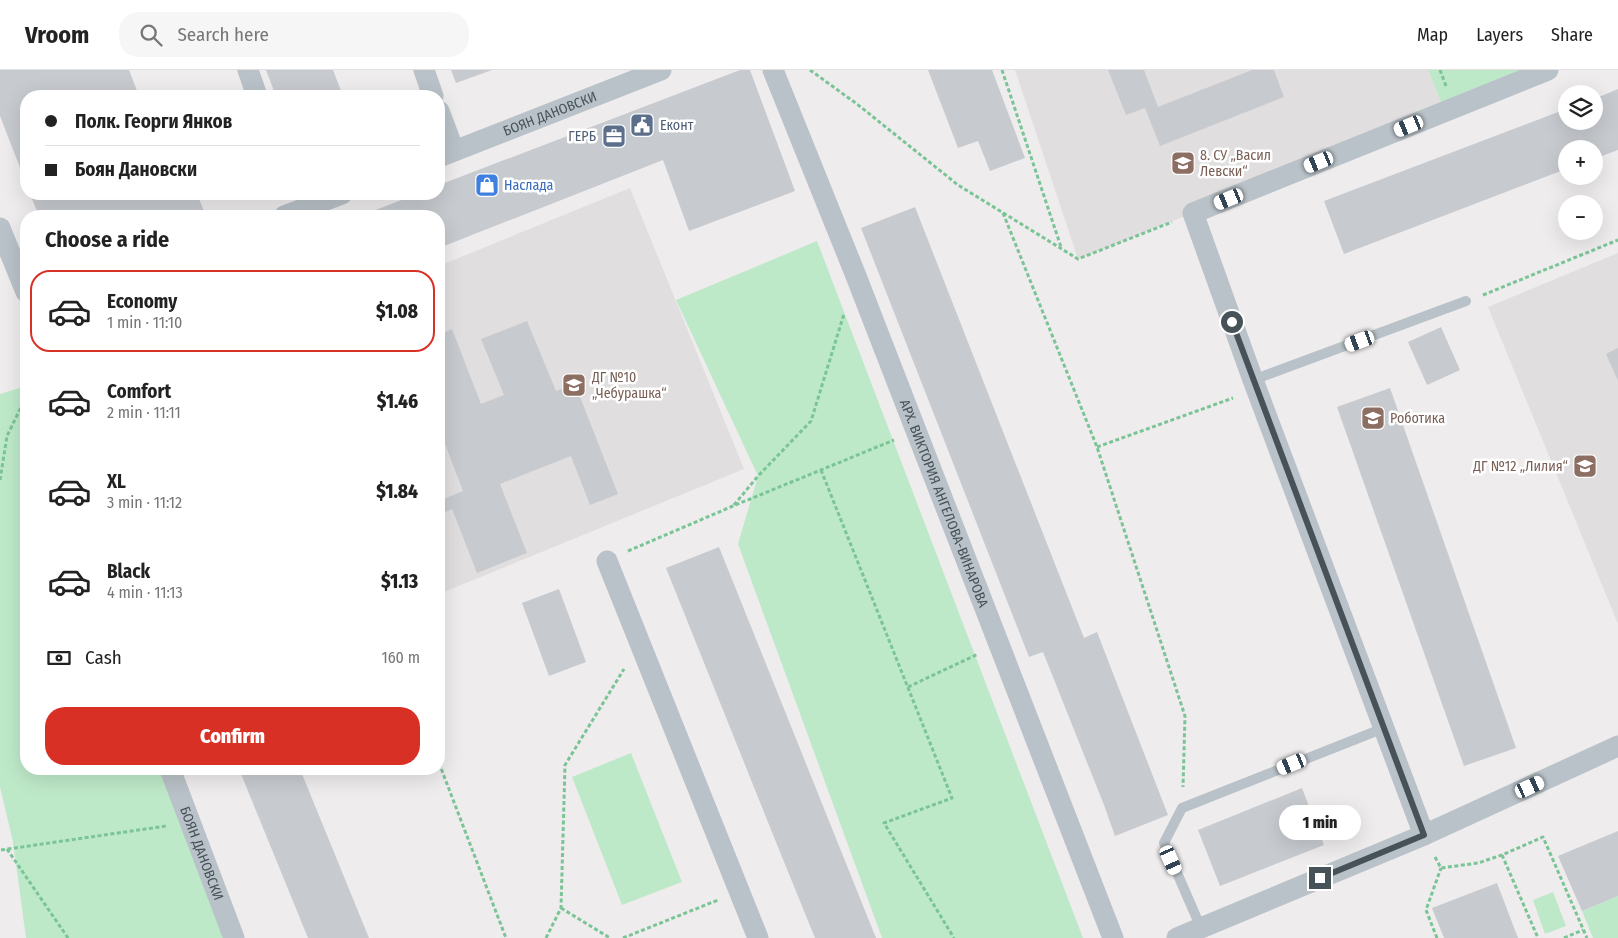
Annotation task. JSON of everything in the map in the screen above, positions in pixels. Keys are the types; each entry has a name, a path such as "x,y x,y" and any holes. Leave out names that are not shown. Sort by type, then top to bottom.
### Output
{"street":[{"path":"248,70 256,90"},
{"path":"424,70 431,90"},
{"name":"БОЯН ДАНОВСКИ","path":"446,154 661,70"},
{"name":"АРХ. ВИКТОРИЯ АНГЕЛОВА-ВИНАРОВА","path":"773,70 1113,938"},
{"path":"1424,835 1193,214 1548,70"},
{"path":"300,210 326,200"},
{"path":"0,228 20,277"},
{"path":"607,560 758,938"},
{"path":"1177,938 1424,835 1618,746"},
{"name":"БОЯН ДАНОВСКИ","path":"172,775 234,938"}],"lane":[{"path":"1256,385 1466,302"},
{"path":"1201,928 1164,843 1182,808 1384,728"}],"path":[{"path":"810,70 857,104 958,185 1078,259 1193,214"},
{"path":"1002,70 1061,248"},
{"path":"1003,213 1097,447 1185,716 1182,808"},
{"path":"1466,302 1618,240"},
{"path":"733,506 758,476 811,421 844,312"},
{"path":"1097,447 1256,385"},
{"path":"0,480 6,436 20,409"},
{"path":"607,560 733,506 916,432"},
{"path":"822,470 952,798 884,822 954,938"},
{"path":"546,938 561,908 565,765 624,669 638,636"},
{"path":"908,687 999,644"},
{"path":"444,775 506,938"},
{"path":"1,850 189,822"},
{"path":"1424,835 1441,868 1426,910 1437,938"},
{"path":"1441,868 1478,863 1543,838 1587,938"},
{"path":"7,849 68,938"},
{"path":"1502,855 1538,938"},
{"path":"623,938 740,892"},
{"path":"561,908 610,938"},
{"path":"1564,938 1583,930"}],"shaded area":[{"name":"8. СУ „Васил Левски“","path":"1015,70 1428,70 1445,112 1078,259"},
{"name":"ДГ №10 „Чебурашка“","path":"630,188 744,469 445,592 445,264"},
{"name":"ДГ №12 „Лилия“","path":"1618,253 1618,624 1488,307"}],"green space":[{"path":"1428,70 1548,70 1445,112"},
{"path":"817,241 1083,938 882,938 738,544 758,476 676,300"},
{"path":"20,388 20,775 172,775 234,938 26,938 13,842 0,787 0,394"},
{"path":"631,753 682,882 622,905 572,777"},
{"path":"1553,892 1566,926 1545,934 1533,900"},
{"path":"1618,896 1618,938 1593,938 1582,911"}],"building":[{"path":"0,70 129,70 137,90 20,90 20,168 0,116"},
{"path":"266,70 333,70 341,90 274,90"},
{"path":"451,70 492,70 456,83"},
{"path":"740,70 750,70 795,191 689,231 663,160 445,246 445,210 376,210 401,200 445,200 445,183"},
{"path":"928,70 992,70 1025,158 990,171 978,141 958,148"},
{"path":"1108,70 1144,70 1158,107 1252,70 1274,70 1284,97 1160,146 1145,108 1126,115"},
{"path":"1618,89 1618,150 1603,156 1603,140 1558,140 1558,172 1344,254 1324,201 1558,112 1558,130 1603,130 1603,95"},
{"path":"32,200 199,200 204,210 37,210"},
{"path":"915,207 1084,638 1097,632 1168,815 1115,836 1043,652 1029,657 861,228"},
{"path":"527,321 556,391 575,384 618,494 590,505 571,456 500,484 527,553 477,573 452,509 445,512 445,498 463,491 445,444 445,332 452,329 481,404 504,395 481,339"},
{"path":"1441,327 1460,370 1427,385 1408,342"},
{"path":"1618,348 1618,381 1606,354"},
{"path":"1390,388 1516,748 1464,766 1337,407"},
{"path":"719,547 876,938 815,938 780,852 666,568"},
{"path":"559,589 586,662 549,676 522,603"},
{"path":"241,775 302,775 369,938 308,938"},
{"path":"1302,788 1324,845 1220,886 1198,830"},
{"path":"1618,831 1618,896 1582,911 1558,856"},
{"path":"1497,883 1518,938 1444,938 1432,908"}],"place":[{"name":"Еконт","path":"642,125"},
{"name":"ГЕРБ","path":"614,136"},
{"name":"8. СУ „Васил Левски“","path":"1183,163"},
{"name":"Наслада","path":"487,185"},
{"name":"ДГ №10 „Чебурашка“","path":"574,385"},
{"name":"Роботика","path":"1373,418"},
{"name":"ДГ №12 „Лилия“","path":"1585,466"}],"route":[{"path":"1232,322 1424,835 1320,878"}]}
